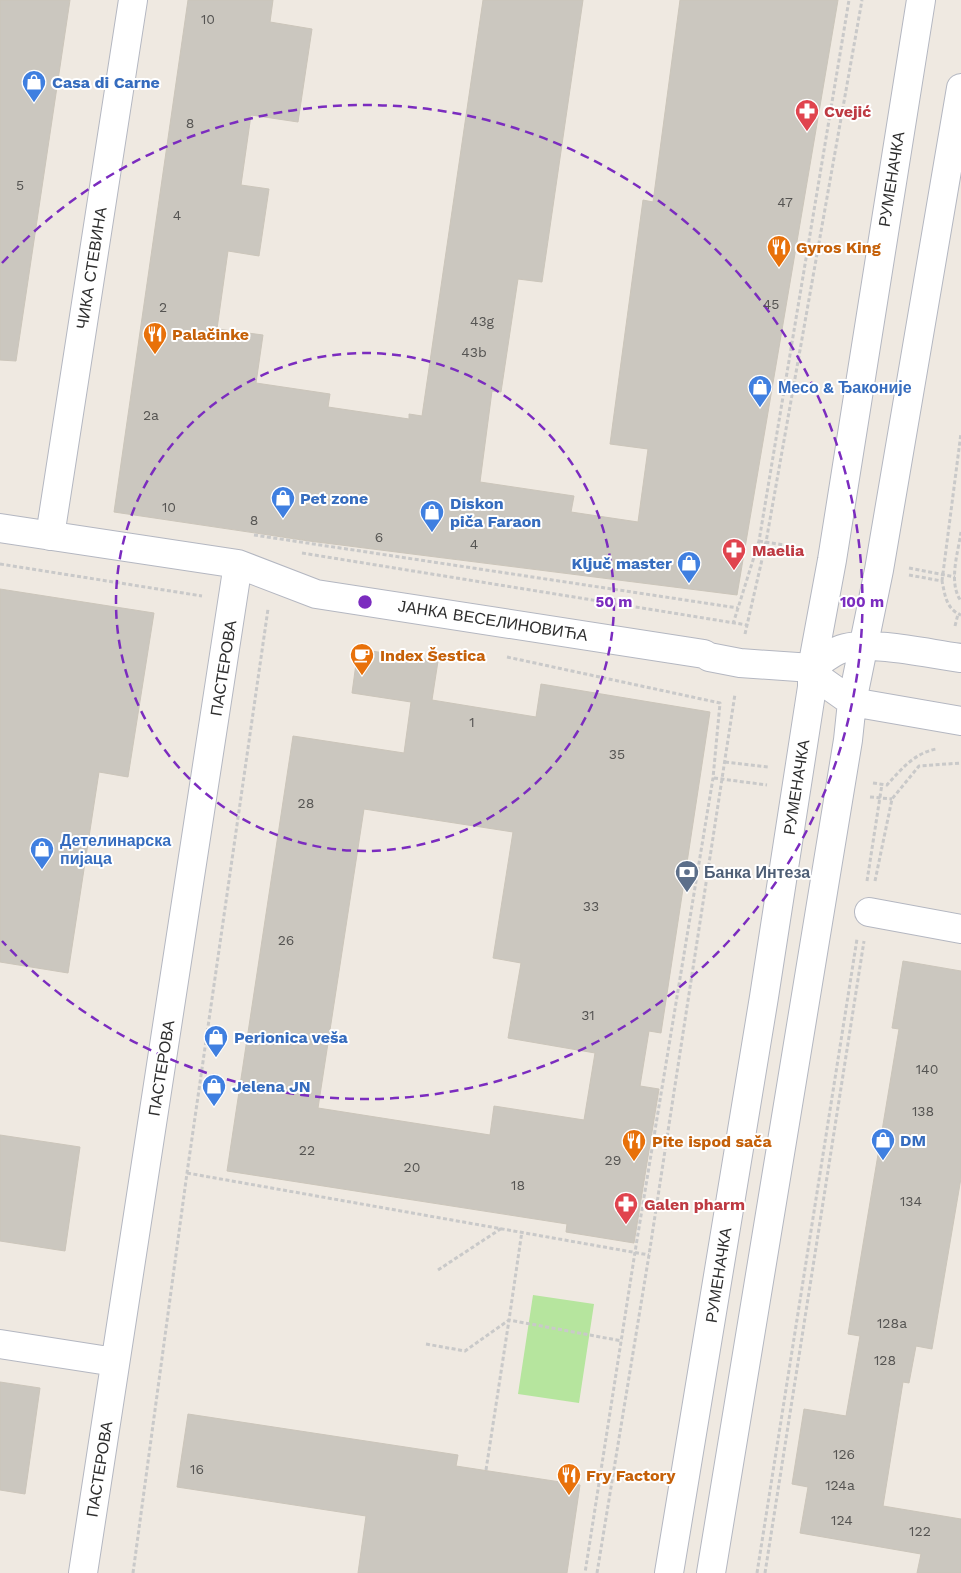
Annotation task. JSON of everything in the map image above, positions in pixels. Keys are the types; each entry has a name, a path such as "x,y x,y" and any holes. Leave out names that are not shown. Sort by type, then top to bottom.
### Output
{"street":[{"name":"ЧИКА СТЕВИНА","path":"50,536 132,0"},
{"name":"РУМЕНАЧКА","path":"669,1573 767,978 812,687 812,668 832,560 921,0"},
{"path":"711,1573 848,740 852,702 879,570 961,88"},
{"name":"ЈАНКА ВЕСЕЛИНОВИЋА","path":"0,528 238,564 316,594 602,637 704,654 709,657 740,663 812,668"},
{"name":"ПАСТЕРОВА","path":"83,1573 238,564"},
{"path":"961,658 864,646 844,648 827,656 812,668 821,680 852,702 961,721"},
{"path":"864,911 961,929"},
{"path":"0,1344 115,1362"}],"path":[{"path":"733,624 759,540 849,0"},
{"path":"597,1573 649,1255 740,663 766,542 862,0"},
{"path":"942,581 961,433"},
{"path":"961,532 954,584 961,601"},
{"path":"250,534 738,608"},
{"path":"300,552 747,625"},
{"path":"133,1573 187,1174 269,606"},
{"path":"585,1573 635,1252 713,778 720,704"},
{"path":"757,1573 864,911 892,799 919,766 961,763"},
{"path":"765,1573 882,784"},
{"path":"187,1174 522,1231 649,1255"},
{"path":"438,1270 503,1228"},
{"path":"486,1470 522,1231"},
{"path":"426,1344 466,1351 508,1320 622,1341"}],"green space":[{"path":"533,1295 594,1304 579,1403 518,1394"}],"building":[{"path":"0,0 70,0 16,361 0,360"},
{"path":"188,0 273,0 270,22 312,29 298,122 251,115 241,185 269,189 259,256 228,251 217,329 263,335 256,383 330,394 328,407 409,419 409,414 422,416 483,0 583,0 542,282 518,279 501,392 492,391 480,482 574,496 571,512 638,522 648,449 610,444 643,200 653,202 680,0 838,0 737,595 309,541 114,512"},
{"name":"Детелинарска пијаца","path":"0,589 154,613 128,777 99,772 68,973 0,962"},
{"path":"358,649 438,661 432,700 536,717 541,684 710,712 661,1033 649,1031 640,1086 659,1089 634,1243 566,1232 567,1224 227,1171 293,736 404,753 411,702 352,693","holes":["364,809 513,832 493,958 521,963 508,1038 595,1053 584,1120 494,1106 490,1135 318,1108"]},
{"path":"903,961 961,971 961,1178 932,1349 916,1346 909,1383 903,1382 883,1506 961,1519 961,1573 917,1573 921,1554 800,1533 808,1487 792,1484 804,1409 846,1416 860,1336 848,1334 899,1029 892,1028"},
{"path":"0,1135 80,1147 65,1251 0,1241"},
{"path":"0,1382 40,1388 25,1494 0,1490"},
{"path":"188,1414 458,1455 456,1466 580,1485 567,1573 358,1573 366,1516 177,1487"}],"place":[{"name":"Casa di Carne","path":"34,103"},
{"name":"Cvejić","path":"807,132"},
{"name":"Gyros King","path":"779,268"},
{"name":"Palačinke","path":"155,355"},
{"name":"Месо & Ђаконије","path":"760,408"},
{"name":"Pet zone","path":"283,519"},
{"name":"Diskon piča Faraon","path":"432,533"},
{"name":"Maelia","path":"734,571"},
{"name":"Ključ master","path":"689,584"},
{"name":"Index Šestica","path":"362,676"},
{"name":"Детелинарска пијаца","path":"42,870"},
{"name":"Банка Интеза","path":"687,893"},
{"name":"Perionica veša","path":"216,1058"},
{"name":"Jelena JN","path":"214,1107"},
{"name":"DM","path":"883,1161"},
{"name":"Pite ispod sača","path":"634,1162"},
{"name":"Galen pharm","path":"626,1225"},
{"name":"Fry Factory","path":"569,1496"}]}
